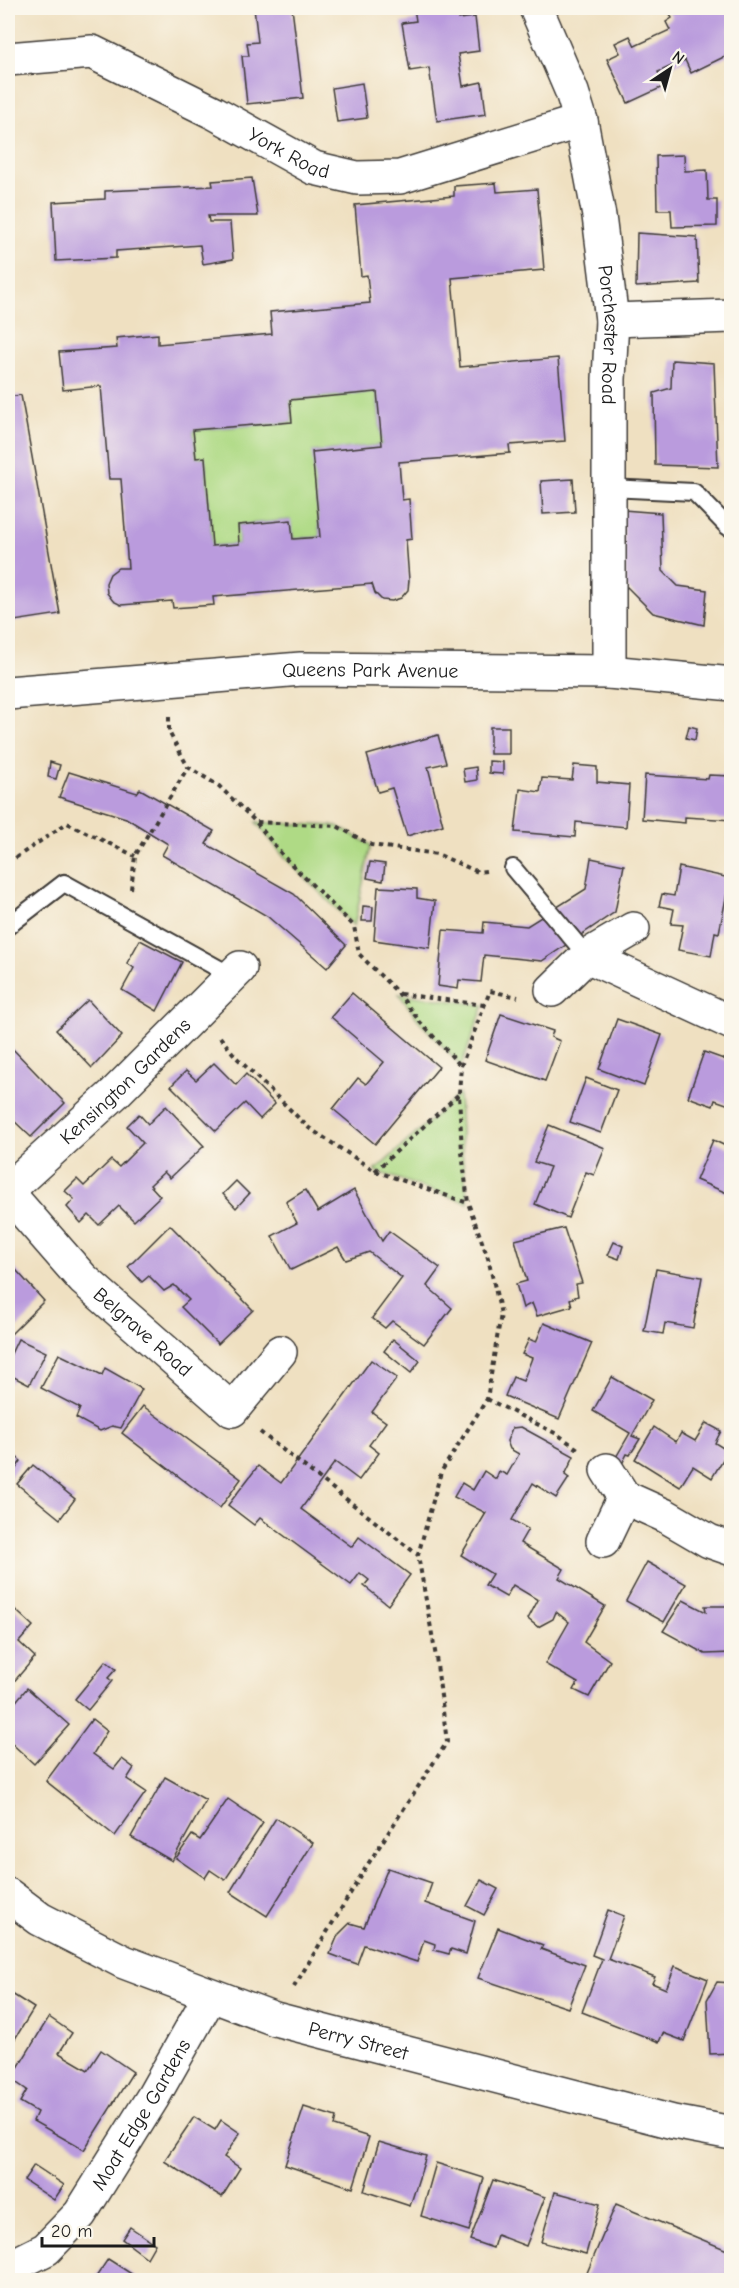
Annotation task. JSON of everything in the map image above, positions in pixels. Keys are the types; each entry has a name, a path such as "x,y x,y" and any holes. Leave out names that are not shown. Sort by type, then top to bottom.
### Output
{"street":[{"name":"Porchester Road","path":"536,8 572,92 581,121 599,216 612,320 609,379 609,672"},
{"name":"York Road","path":"8,59 92,52 215,113 314,168 357,178 399,177 581,121"},
{"path":"612,320 732,316"},
{"name":"Queens Park Avenue","path":"8,693 300,669 609,672 732,684"},
{"path":"552,990 587,956 633,929"},
{"path":"587,956 732,1023"},
{"name":"Kensington Gardens","path":"8,1192 116,1093 236,972"},
{"name":"Belgrave Road","path":"8,1192 83,1279 232,1410"},
{"path":"232,1410 280,1352"},
{"path":"607,1470 624,1497 666,1516 709,1541 732,1549"},
{"path":"603,1541 624,1497"},
{"name":"Perry Street","path":"8,1895 40,1919 124,1962 275,2019 673,2122 732,2133"},
{"name":"Moat Edge Gardens","path":"8,2268 46,2249 80,2214 153,2097 210,1996"}],"lane":[{"path":"609,488 694,492 728,526 732,527"},
{"path":"513,868 587,956"},
{"path":"8,926 64,883 236,972"}],"path":[{"path":"168,679 169,732 188,767 219,786 256,822 284,857 354,926 359,954 399,994 420,1022 461,1066"},
{"path":"126,917 135,856 188,767"},
{"path":"256,822 337,826 371,845 437,854 478,872 513,868"},
{"path":"8,863 67,823 135,856"},
{"path":"275,2019 368,1864 447,1742 436,1657 418,1555 441,1472 487,1399 501,1314 488,1258 468,1203 459,1094 461,1066 490,992 541,1002 552,990"},
{"path":"399,994 484,1005"},
{"path":"198,1010 236,1057 309,1128 375,1171 468,1203"},
{"path":"375,1171 459,1094"},
{"path":"487,1399 557,1434 607,1470"},
{"path":"232,1410 418,1555"}],"green space":[{"path":"377,392 382,445 313,452 320,537 293,539 290,520 238,525 239,544 212,546 205,458 196,458 193,430 292,422 290,400"},
{"path":"256,822 337,826 371,845 354,926 284,857"},
{"path":"399,994 484,1005 461,1066 420,1022"},
{"path":"459,1094 468,1203 375,1171"}],"building":[{"path":"254,8 292,8 303,98 247,104 242,56 249,56 247,43 258,42"},
{"path":"414,8 458,8 459,19 475,17 479,51 458,54 463,86 482,82 486,114 437,121 429,68 410,71 402,23 416,21"},
{"path":"667,8 693,8 694,10 716,8 718,11 732,8 732,27 729,29 732,35 732,53 691,73 685,60 658,72 665,86 628,103 607,59 620,53 615,43 630,36 635,46 670,30 666,22 672,18"},
{"path":"362,83 367,118 337,122 332,88"},
{"path":"684,155 685,171 707,170 708,200 717,200 717,226 672,227 671,210 657,210 656,156"},
{"path":"252,178 258,216 208,216 209,222 230,222 233,259 203,264 200,245 116,251 116,258 56,261 53,202 105,199 105,191 213,186 212,181"},
{"path":"496,183 497,192 537,189 544,270 452,278 460,367 558,358 565,441 509,445 510,453 399,462 402,500 409,499 412,539 406,540 409,580 408,590 401,598 392,601 382,600 375,593 372,584 213,597 214,605 173,608 172,601 121,605 113,601 107,593 106,583 110,574 118,568 128,568 121,479 109,479 101,386 63,390 59,352 117,348 116,338 158,334 158,344 272,334 270,312 370,303 367,275 361,276 355,205 454,196 454,186","holes":["377,392 382,445 312,452 320,537 293,539 291,520 238,525 239,544 212,546 205,457 196,458 193,430 292,422 290,400"]},
{"path":"637,233 697,237 699,283 636,287"},
{"path":"672,360 714,363 718,467 655,465 654,393 671,388"},
{"path":"21,395 60,614 8,622 8,397"},
{"path":"573,479 575,512 543,514 541,481"},
{"path":"623,510 661,513 663,571 678,586 707,590 704,625 653,613 626,586"},
{"path":"689,726 697,728 695,740 686,738"},
{"path":"490,727 509,727 509,754 490,754"},
{"path":"438,735 446,763 428,767 443,825 407,836 392,788 378,792 367,755"},
{"path":"489,761 503,762 503,774 489,773"},
{"path":"50,762 60,765 56,779 48,777"},
{"path":"574,765 597,767 597,782 629,785 626,827 576,822 575,837 515,832 520,789 540,792 542,778 572,780"},
{"path":"476,767 477,780 465,782 463,769"},
{"path":"69,772 137,793 140,789 214,831 206,844 294,894 346,945 327,968 267,916 162,855 168,844 126,818 59,797"},
{"path":"645,775 708,779 709,775 732,776 732,820 685,817 685,823 642,819"},
{"path":"591,858 624,865 615,912 542,961 484,955 481,982 459,980 458,989 438,986 443,930 483,933 484,922 527,926 586,889"},
{"path":"370,862 385,864 383,881 367,878"},
{"path":"679,867 730,878 719,933 715,932 711,956 678,950 683,925 671,924 674,909 659,906 662,894 674,896"},
{"path":"378,887 417,889 417,898 435,901 430,948 374,940"},
{"path":"363,906 373,907 372,921 362,921"},
{"path":"140,940 182,962 157,1011 122,990 134,968 127,963"},
{"path":"352,993 439,1067 375,1144 333,1109 358,1078 366,1084 384,1062 331,1017"},
{"path":"88,1000 122,1036 92,1068 56,1030"},
{"path":"501,1014 553,1031 551,1037 560,1041 545,1081 485,1060"},
{"path":"617,1019 662,1035 644,1086 599,1069"},
{"path":"8,1044 65,1103 31,1137 11,1118 8,1122"},
{"path":"704,1052 732,1062 732,1106 715,1100 713,1106 688,1097"},
{"path":"214,1063 236,1085 246,1074 275,1104 260,1119 245,1103 216,1131 171,1086 186,1071 196,1080"},
{"path":"586,1078 617,1090 601,1133 570,1122"},
{"path":"166,1106 204,1146 170,1178 164,1172 150,1185 160,1196 134,1221 119,1206 99,1225 89,1215 81,1223 67,1207 74,1199 65,1191 77,1179 84,1186 111,1160 119,1167 143,1143 127,1126 139,1114 148,1124"},
{"path":"549,1125 605,1148 594,1175 586,1172 568,1218 535,1204 550,1167 534,1162"},
{"path":"713,1140 732,1149 732,1183 727,1193 696,1180"},
{"path":"236,1181 249,1194 236,1208 223,1194"},
{"path":"305,1190 318,1212 354,1190 382,1241 389,1231 440,1268 427,1286 452,1308 424,1344 392,1321 385,1328 372,1318 402,1278 369,1252 346,1260 338,1247 291,1270 272,1236 297,1223 286,1202"},
{"path":"170,1225 253,1310 218,1344 181,1307 189,1300 174,1285 164,1291 149,1276 142,1282 128,1267"},
{"path":"564,1228 582,1283 576,1284 578,1296 570,1299 572,1306 537,1316 532,1303 523,1308 516,1284 527,1281 515,1240"},
{"path":"614,1242 623,1246 619,1259 608,1255"},
{"path":"8,1261 44,1301 11,1334 8,1331"},
{"path":"656,1269 702,1277 693,1328 665,1323 663,1334 644,1331"},
{"path":"544,1323 592,1343 559,1419 505,1396 513,1377 523,1381 532,1358 522,1354 529,1339 536,1342"},
{"path":"18,1339 46,1352 29,1385 14,1377 11,1383 8,1381 8,1360"},
{"path":"393,1339 420,1361 411,1373 384,1351"},
{"path":"59,1354 102,1375 105,1368 142,1389 121,1428 112,1426 100,1431 76,1418 80,1408 41,1388"},
{"path":"371,1360 397,1378 372,1412 386,1422 369,1445 379,1453 359,1480 335,1462 301,1509 352,1547 359,1537 410,1575 388,1605 364,1586 369,1580 360,1573 351,1585 260,1518 254,1525 228,1505 258,1466 281,1483"},
{"path":"612,1377 652,1400 632,1436 640,1439 622,1464 615,1459 630,1433 593,1411"},
{"path":"143,1406 241,1479 220,1508 122,1433"},
{"path":"706,1423 721,1431 715,1443 728,1451 712,1478 693,1466 680,1487 635,1459 654,1427 676,1442 681,1433 695,1441"},
{"path":"521,1427 574,1456 565,1475 569,1478 556,1498 533,1483 512,1520 528,1529 520,1543 564,1569 559,1578 605,1606 584,1642 610,1661 589,1697 574,1690 578,1683 545,1664 569,1622 556,1612 553,1619 538,1627 528,1619 538,1600 513,1585 506,1597 485,1585 492,1574 461,1555 486,1513 454,1497 462,1483 473,1490 484,1471 496,1479 499,1471 507,1475 519,1454 510,1449 507,1441 512,1428"},
{"path":"11,1452 21,1461 8,1480 8,1457"},
{"path":"33,1465 75,1499 60,1519 17,1484"},
{"path":"647,1562 686,1584 664,1622 626,1601"},
{"path":"683,1600 706,1612 705,1606 732,1606 732,1653 705,1654 663,1631"},
{"path":"8,1603 33,1626 19,1642 35,1657 11,1685 8,1682"},
{"path":"106,1661 116,1669 108,1678 112,1681 88,1710 75,1699"},
{"path":"27,1688 69,1725 34,1764 8,1740 8,1711"},
{"path":"92,1719 107,1731 93,1754 114,1769 122,1759 134,1768 127,1779 146,1792 115,1836 46,1781"},
{"path":"165,1777 206,1800 172,1861 131,1837"},
{"path":"228,1799 263,1823 225,1880 210,1870 205,1878 176,1858 192,1835 200,1840"},
{"path":"276,1818 313,1843 267,1916 230,1892"},
{"path":"388,1868 432,1883 425,1903 475,1921 466,1954 451,1949 449,1954 434,1950 435,1944 424,1940 417,1962 364,1945 357,1964 330,1954 338,1935 350,1923 364,1927"},
{"path":"481,1880 498,1889 484,1915 467,1906"},
{"path":"608,1910 624,1916 608,1959 655,1977 652,1983 666,1989 675,1966 708,1979 684,2041 663,2033 659,2042 582,2012 602,1959 592,1955"},
{"path":"498,1928 543,1945 541,1949 585,1965 568,2008 478,1978"},
{"path":"717,1982 732,1983 732,2053 710,2054 707,2000"},
{"path":"12,1994 34,2008 8,2050 8,2003"},
{"path":"49,2017 72,2033 59,2053 88,2070 101,2050 133,2072 84,2150 33,2121 37,2112 20,2102 27,2090 11,2079"},
{"path":"304,2107 336,2117 334,2126 369,2137 353,2188 285,2165"},
{"path":"194,2117 215,2130 221,2120 240,2133 224,2157 240,2168 222,2197 164,2161"},
{"path":"379,2142 426,2156 410,2206 364,2191"},
{"path":"436,2163 484,2178 469,2231 421,2216"},
{"path":"34,2165 64,2185 54,2200 24,2180"},
{"path":"493,2180 545,2197 526,2246 497,2235 493,2248 470,2240"},
{"path":"555,2192 600,2204 586,2254 541,2242"},
{"path":"616,2204 732,2252 732,2280 584,2280"},
{"path":"130,2227 155,2244 147,2258 122,2239"},
{"path":"108,2259 141,2280 94,2280"}]}
